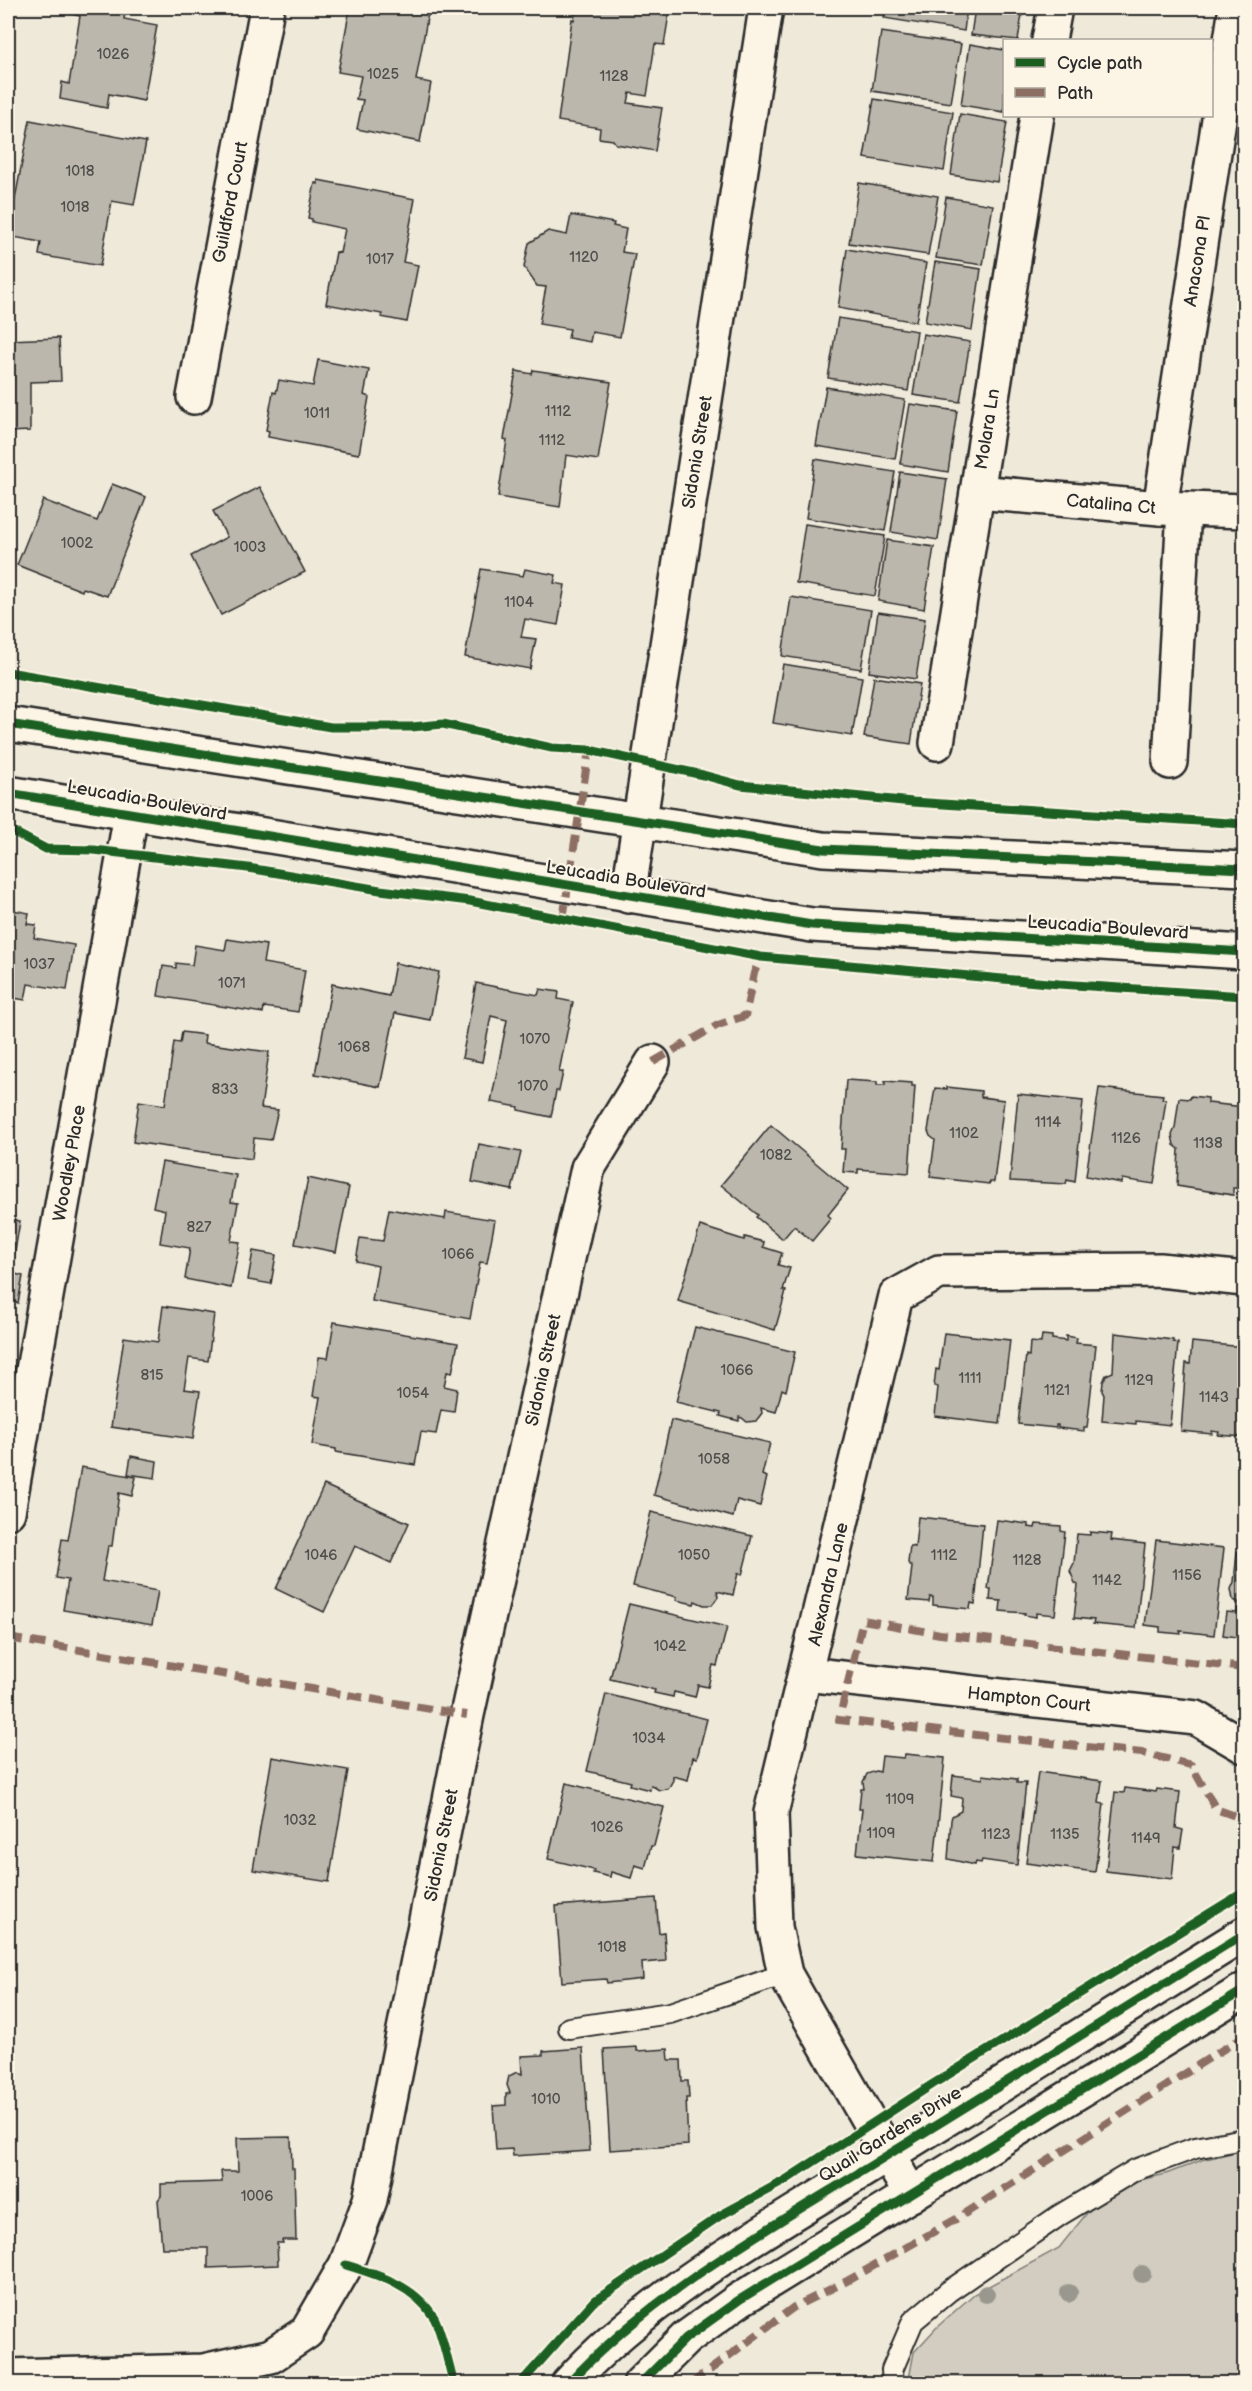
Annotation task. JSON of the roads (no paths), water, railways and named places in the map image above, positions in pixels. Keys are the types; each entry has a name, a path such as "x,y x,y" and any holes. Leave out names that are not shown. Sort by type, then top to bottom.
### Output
{"street":[{"name":"Guildford Court","path":"194,397 267,8"},
{"name":"Sidonia Street","path":"628,896 765,8"},
{"path":"1049,39 1055,8"},
{"name":"Anacona Pl","path":"1170,762 1172,508 1235,14"},
{"name":"Molara Ln","path":"937,743 1037,117"},
{"name":"Catalina Ct","path":"977,492 1172,508 1245,511"},
{"path":"8,724 823,849 1245,869"},
{"name":"Leucadia Boulevard","path":"8,793 812,925 1245,952"},
{"name":"Woodley Place","path":"8,1512 131,814"},
{"name":"Sidonia Street","path":"8,2376 203,2371 271,2356 307,2332 346,2265 370,2200 467,1715 588,1168 653,1062"},
{"name":"Alexandra Lane","path":"911,2195 785,1974 775,1927 771,1813 896,1296 939,1272 1160,1270 1245,1279"},
{"name":"Hampton Court","path":"806,1674 1196,1718 1245,1746"},
{"name":"Quail Gardens Drive","path":"568,2384 596,2354 686,2283 1245,1934"},
{"path":"640,2384 686,2338 739,2300 1245,1990"}],"lane":[{"path":"568,2028 670,2013 785,1974"},
{"path":"893,2384 892,2370 913,2321 949,2291 1060,2215 1135,2170 1195,2148 1245,2139"}]}
